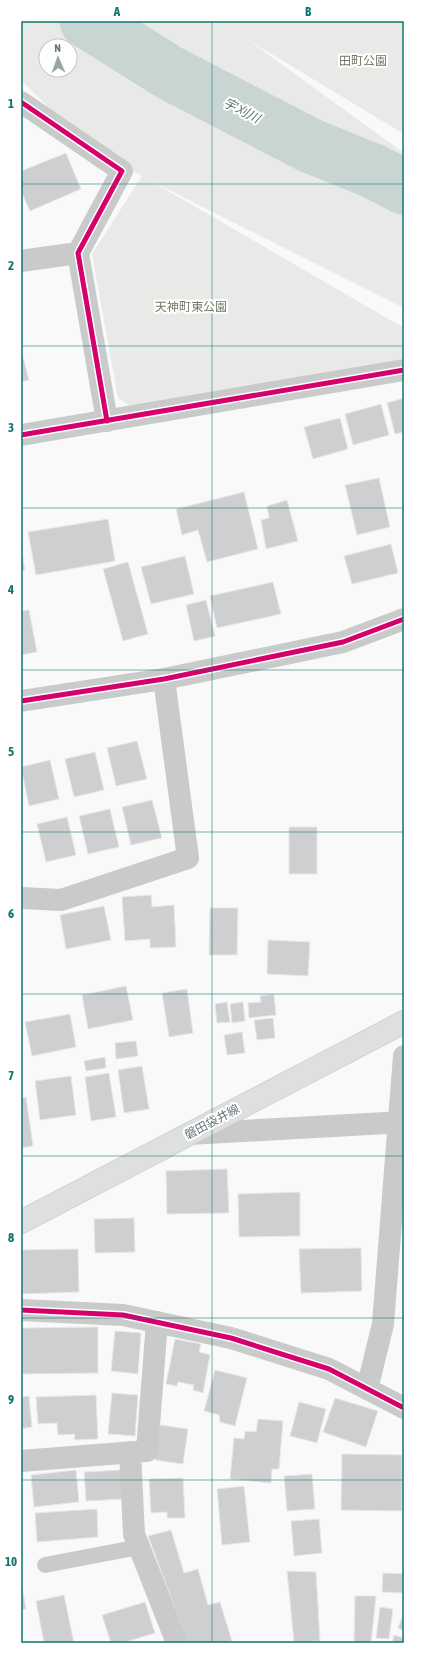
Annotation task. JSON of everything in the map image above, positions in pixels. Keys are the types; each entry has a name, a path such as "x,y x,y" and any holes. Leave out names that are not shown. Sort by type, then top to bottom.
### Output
{"main road":[{"name":"磐田袋井線","path":"21,1222 404,1022"}],"street":[{"path":"21,102 122,171 78,253 107,420"},
{"path":"21,261 78,253"},
{"path":"21,435 404,370"},
{"path":"21,701 164,679 342,642 404,619"},
{"path":"21,898 61,900 188,858 164,679"},
{"path":"367,1389 383,1324 402,1122 404,1056"},
{"path":"189,1134 402,1122"},
{"path":"21,1310 123,1315 238,1340 329,1369 404,1408"},
{"path":"21,1461 147,1451 157,1322"},
{"path":"130,1452 134,1534 177,1643"}],"lane":[{"path":"45,1566 139,1547"}],"green space":[{"path":"21,21 404,21 404,134 248,40 404,153 404,308 151,181 404,328 404,359 132,407 118,398 92,254 142,176 89,148 21,80"}],"building":[{"path":"66,153 81,189 30,211 21,191 21,171"},
{"path":"21,349 29,380 21,382"},
{"path":"404,398 404,432 395,434 387,403"},
{"path":"381,404 389,435 353,445 345,414"},
{"path":"340,418 348,449 313,459 304,427"},
{"path":"379,478 390,527 357,535 345,485"},
{"path":"244,492 258,549 207,562 198,530 182,535 176,509"},
{"path":"287,500 298,541 266,549 261,520 269,518 267,506"},
{"path":"108,519 115,561 36,575 28,532"},
{"path":"21,544 25,570 21,571"},
{"path":"391,544 398,573 352,584 344,556"},
{"path":"185,556 194,594 151,604 141,567"},
{"path":"128,562 148,634 123,641 103,569"},
{"path":"273,582 281,614 217,628 210,596"},
{"path":"206,600 215,636 194,641 186,605"},
{"path":"29,610 37,652 21,655 21,611"},
{"path":"137,741 147,779 116,786 107,748"},
{"path":"95,752 104,790 74,797 65,759"},
{"path":"50,760 59,799 29,806 21,767"},
{"path":"152,800 162,838 131,845 122,807"},
{"path":"110,809 119,847 88,854 79,816"},
{"path":"67,817 76,855 46,862 37,824"},
{"path":"289,827 317,827 317,874 289,874"},
{"path":"151,895 152,907 174,905 176,947 150,948 150,939 125,941 122,897"},
{"path":"104,906 111,940 66,949 60,915"},
{"path":"210,908 238,908 237,955 209,955"},
{"path":"268,940 310,942 308,976 267,974"},
{"path":"126,986 133,1020 88,1029 82,995"},
{"path":"187,989 193,1033 169,1037 162,993"},
{"path":"274,994 276,1015 249,1018 248,1003 261,1002 260,996"},
{"path":"227,1002 230,1022 217,1023 215,1004"},
{"path":"243,1002 245,1021 232,1023 230,1004"},
{"path":"70,1014 76,1047 32,1056 25,1022"},
{"path":"273,1018 275,1038 257,1040 254,1020"},
{"path":"242,1032 245,1053 227,1055 224,1035"},
{"path":"136,1041 138,1056 116,1059 115,1043"},
{"path":"105,1057 106,1068 86,1071 84,1061"},
{"path":"142,1066 149,1109 124,1113 118,1070"},
{"path":"109,1073 116,1117 91,1121 85,1077"},
{"path":"71,1076 76,1115 40,1120 35,1081"},
{"path":"26,1097 33,1146 21,1148 21,1098"},
{"path":"227,1169 229,1213 167,1214 166,1171"},
{"path":"300,1192 300,1236 239,1237 238,1194"},
{"path":"134,1218 135,1252 95,1253 94,1219"},
{"path":"361,1248 362,1291 301,1293 299,1249"},
{"path":"78,1249 79,1292 21,1294 21,1250"},
{"path":"98,1327 98,1373 22,1374 21,1328"},
{"path":"115,1331 141,1333 138,1374 111,1371"},
{"path":"175,1339 201,1344 199,1352 210,1355 203,1393 193,1390 194,1385 178,1382 177,1386 166,1384"},
{"path":"215,1370 247,1378 235,1426 220,1422 219,1415 204,1411"},
{"path":"112,1393 138,1395 135,1436 108,1434"},
{"path":"96,1395 98,1439 74,1440 75,1434 58,1435 57,1423 38,1424 36,1397"},
{"path":"29,1396 32,1427 21,1429 21,1397"},
{"path":"335,1398 378,1411 366,1447 323,1432"},
{"path":"299,1402 326,1409 317,1443 290,1436"},
{"path":"258,1419 283,1421 279,1469 272,1469 271,1483 230,1479 234,1438 244,1439 245,1431 256,1432"},
{"path":"160,1425 188,1429 183,1464 155,1460"},
{"path":"342,1454 402,1455 402,1511 341,1510"},
{"path":"76,1470 79,1502 34,1507 31,1475"},
{"path":"122,1470 123,1499 86,1501 84,1472"},
{"path":"312,1474 315,1509 287,1511 284,1476"},
{"path":"183,1478 185,1518 167,1518 167,1512 151,1513 149,1479"},
{"path":"244,1486 250,1542 222,1545 217,1489"},
{"path":"97,1509 98,1537 37,1542 35,1513"},
{"path":"319,1519 322,1553 294,1556 291,1521"},
{"path":"171,1530 184,1573 198,1569 208,1605 220,1602 232,1641 226,1643 188,1643 148,1536"},
{"path":"287,1571 316,1572 320,1641 294,1642"},
{"path":"383,1573 404,1574 404,1593 382,1592"},
{"path":"21,1580 26,1609 21,1610"},
{"path":"64,1595 74,1643 44,1643 36,1601"},
{"path":"355,1596 376,1596 371,1643 354,1643"},
{"path":"145,1602 155,1633 122,1643 111,1643 102,1615"},
{"path":"380,1607 393,1609 389,1639 376,1638"},
{"path":"404,1612 404,1631 398,1628"},
{"path":"394,1635 404,1638 404,1643 392,1643"}],"waterway":[{"name":"宇刈川","path":"87,21 170,73 311,146 373,171 404,187"}],"cycle path":[{"path":"21,102 122,171 78,253 107,421"},
{"path":"21,435 404,370"},
{"path":"21,701 164,679 343,642 404,619"},
{"path":"21,1310 123,1315 231,1338 329,1369 404,1408"}],"park label":[{"name":"田町公園","path":"363,61"},
{"name":"天神町東公園","path":"191,307"}]}
